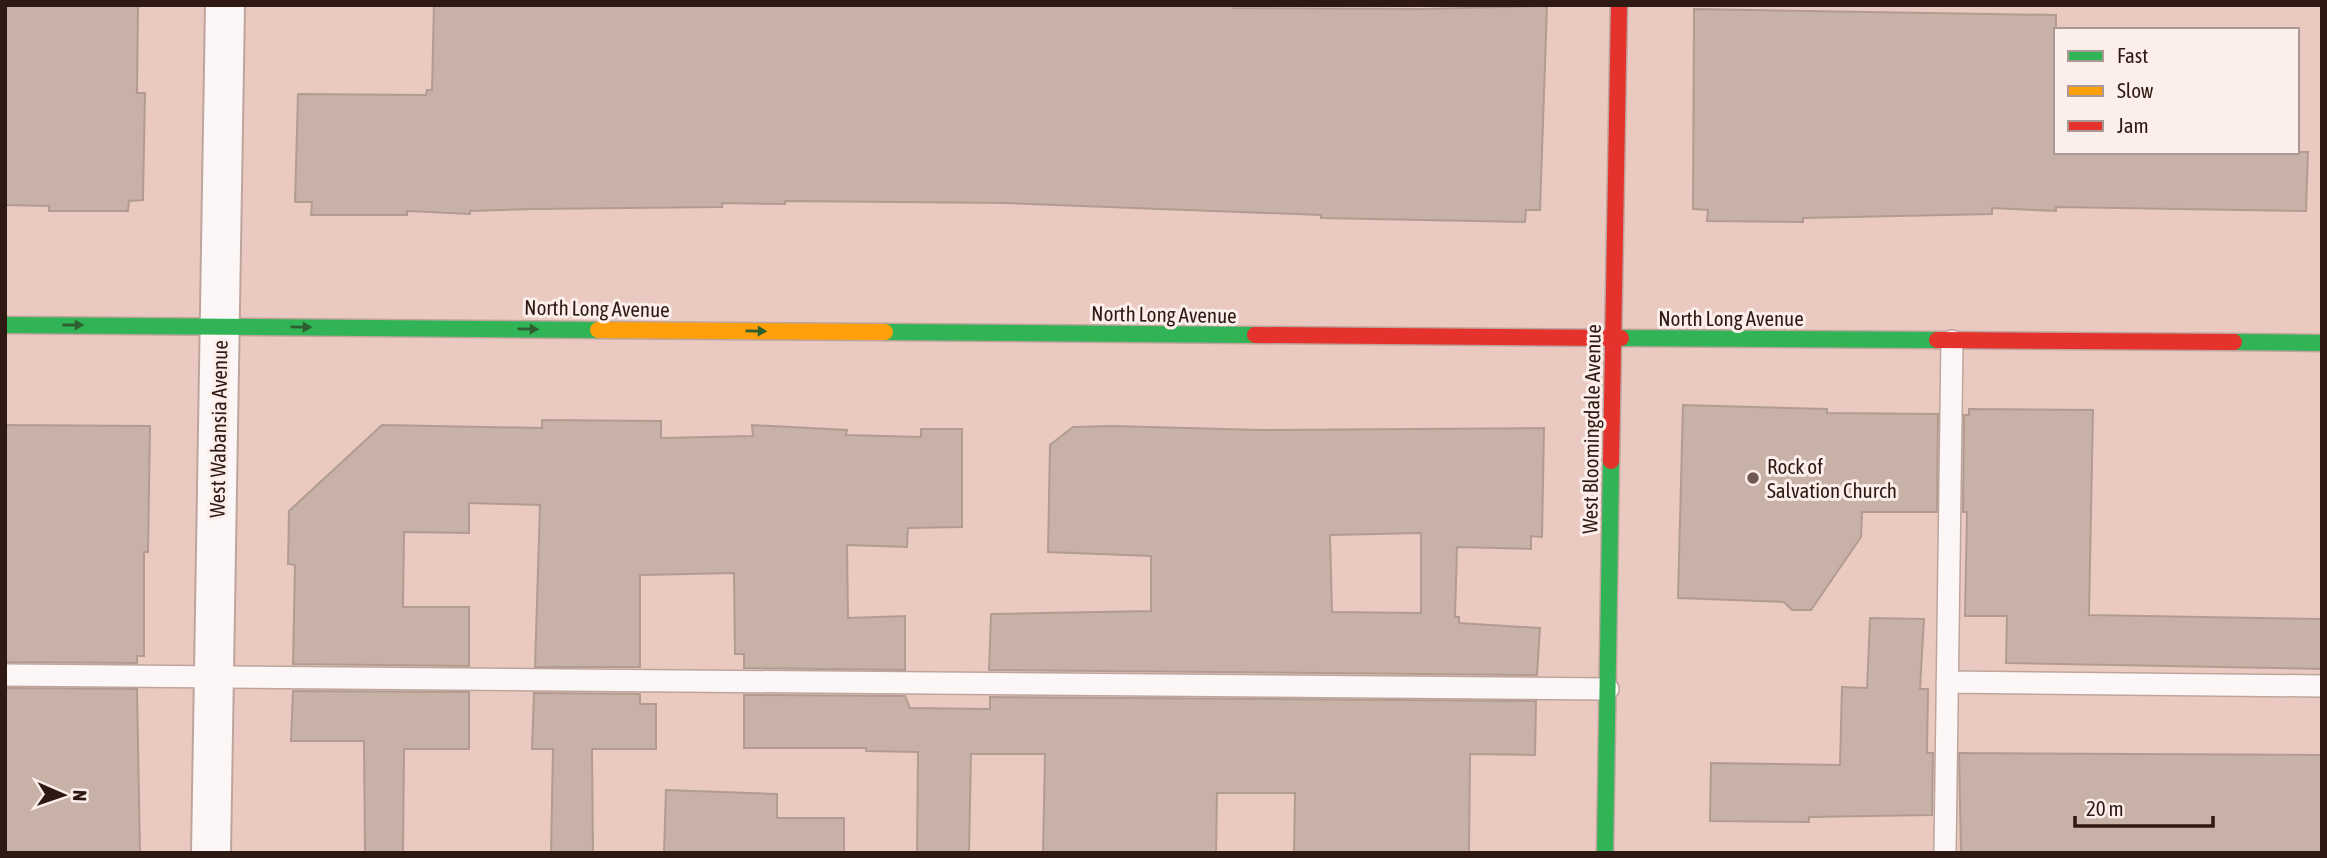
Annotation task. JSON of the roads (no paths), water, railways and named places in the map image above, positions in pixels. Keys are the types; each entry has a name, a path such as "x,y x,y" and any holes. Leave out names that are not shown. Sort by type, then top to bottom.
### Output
{"street":[{"name":"West Wabansia Avenue","path":"211,853 225,5"},
{"name":"West Bloomingdale Avenue","path":"1605,853 1619,5"},
{"name":"North Long Avenue","path":"5,325 2322,343"}],"lane":[{"path":"1945,853 1952,341"},
{"path":"5,675 1608,689"},
{"path":"1947,682 2322,686"}],"place":[{"name":"Rock of Salvation Church","path":"1753,478"}]}
